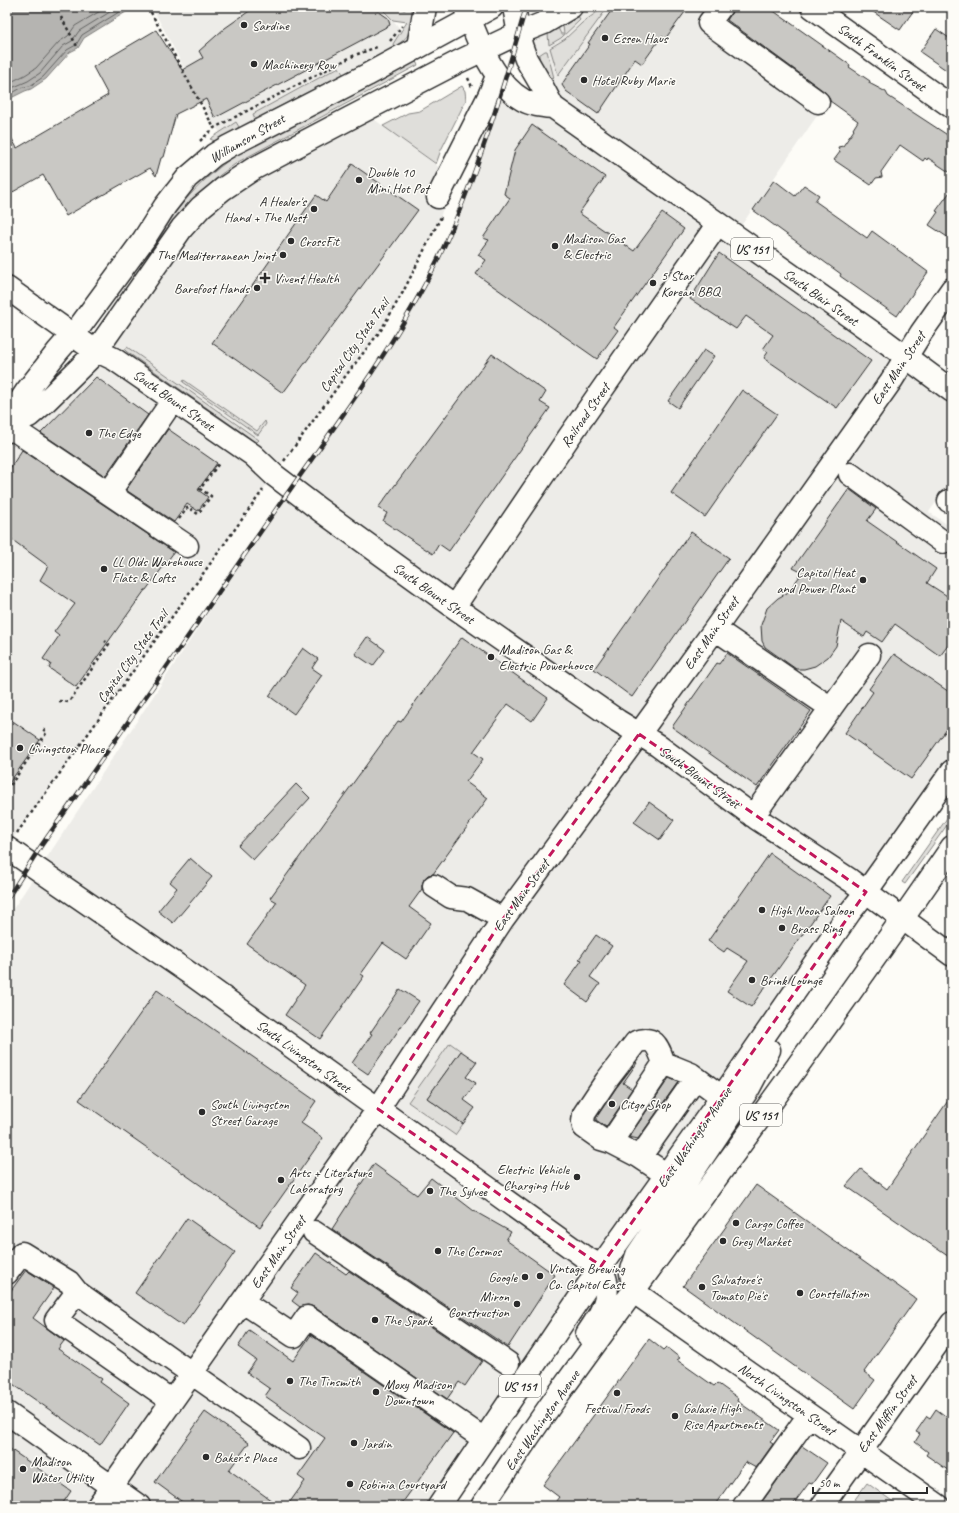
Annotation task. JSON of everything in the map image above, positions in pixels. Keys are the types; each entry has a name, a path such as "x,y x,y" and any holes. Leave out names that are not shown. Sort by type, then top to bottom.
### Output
{"street":[{"path":"418,46 425,7"},
{"name":"Williamson Street","path":"10,427 16,406 58,350 73,335 144,239 165,206 187,178 214,155 287,115 367,75 418,46 467,14 492,7"},
{"path":"514,7 526,59 544,88 552,107"},
{"path":"188,546 10,427 29,416 43,404 96,350 182,228 223,188 243,174 260,165 483,50 544,23 571,7"},
{"path":"721,7 709,23 818,102"},
{"name":"South Franklin Street","path":"812,7 952,107"},
{"name":"US 151","path":"467,14 483,50"},
{"name":"South Blair Street","path":"483,50 497,76 522,100 535,105 552,107 952,391"},
{"path":"441,204 497,76"},
{"name":"Railroad Street","path":"454,607 569,437 717,225"},
{"name":"South Blount Street","path":"7,288 73,335 96,350 114,359 253,455 274,475 320,510 454,607 639,734 662,748 753,816 866,892 952,955"},
{"name":"East Main Street","path":"98,1506 378,1109 503,919 715,629 952,289"},
{"path":"109,493 174,400"},
{"path":"850,474 905,512 943,542"},
{"path":"715,629 831,708"},
{"path":"753,816 869,655"},
{"name":"East Washington Avenue","path":"439,1506 600,1266 667,1175 850,912 866,892 952,771"},
{"name":"South Livingston Street","path":"13,840 192,975 600,1266"},
{"name":"East Washington Avenue","path":"482,1506 559,1393 634,1292 952,847"},
{"path":"434,886 451,897 467,899 503,919"},
{"path":"634,1292 631,1273 637,1255 749,1088 768,1052 775,1020"},
{"path":"667,1175 640,1157 611,1142 601,1139 584,1127 584,1114 603,1086 636,1042 649,1040 656,1044 664,1063 692,1074 722,1097"},
{"path":"611,1142 664,1063"},
{"path":"640,1157 696,1078"},
{"path":"314,1232 508,1363"},
{"path":"7,1274 22,1254 69,1282 77,1292 174,1362 299,1448"},
{"path":"469,1506 530,1414 578,1348 601,1313 606,1300 607,1288 600,1266"},
{"path":"77,1292 56,1320 172,1401"},
{"name":"North Livingston Street","path":"634,1292 939,1506"},
{"path":"243,1302 294,1336 307,1317 484,1439"},
{"name":"East Mifflin Street","path":"822,1506 952,1323"},
{"path":"7,1413 139,1506"},
{"path":"744,1506 809,1415"}],"path":[{"path":"148,7 214,128"},
{"path":"61,17 78,48"},
{"path":"466,75 472,85"},
{"name":"Capital City State Trail","path":"285,458 381,330 403,292 441,204"},
{"path":"177,523 181,514 188,507 198,514 211,496 200,489 220,462"},
{"name":"Capital City State Trail","path":"13,840 262,492"},
{"path":"59,701 68,702 109,644 105,641"},
{"path":"7,790 28,757 47,732 42,729"}],"highlighted area":[{"path":"639,734 866,892 601,1266 378,1109 503,919"}],"shaded area":[{"path":"152,7 380,7 389,15 415,48 229,146 212,121"},
{"path":"380,7 418,7 411,30 400,43 394,47 393,44 407,22 393,20"},
{"path":"571,7 717,7 705,25 821,110 734,236 952,391 952,480 929,512 952,528 952,771 439,1506 7,1506 7,918 280,504 364,385 388,347 428,278 452,227 484,146 503,82 552,107 519,33"},
{"path":"604,7 608,7 558,75 550,48 565,39 582,23"},
{"path":"578,17 580,20 561,38 549,45 548,34 558,28 561,34 564,34 563,26"},
{"path":"547,51 553,79 545,71 540,62 539,55"},
{"path":"415,60 418,65 238,162 220,175 193,200 161,243 158,242 165,228 184,201 207,178 233,157 246,148"},
{"path":"339,67 343,74 255,119 253,114"},
{"path":"462,86 465,91 466,100 441,150 436,164 383,126 408,113 420,111"},
{"path":"363,111 443,170 445,202 439,221 403,292 381,330 315,417 7,847 7,432 29,416 182,228"},
{"path":"236,122 239,127 217,142 210,139"},
{"path":"127,347 259,440 256,443 127,352 125,350"},
{"path":"184,380 257,431 265,421 266,424 258,435 183,382"},
{"path":"952,811 952,818 905,884 902,882"},
{"path":"450,1043 461,1051 427,1098 463,1124 455,1135 408,1102"},
{"path":"867,1483 899,1506 850,1506"}],"water":[{"path":"7,7 134,7 84,38 78,48 70,52 46,79 31,89 7,100"}],"building":[{"path":"255,7 372,7 388,18 390,25 215,118 206,99 176,114 164,157 161,158 156,176 150,168 66,216 43,175 11,193 7,186 7,130 17,148 108,95 93,67 156,30 182,70 203,58 199,51 225,28"},
{"path":"614,7 678,7 685,12 665,39 662,36 642,64 635,59 598,114 566,91 562,85 590,44 588,43"},
{"path":"733,7 768,7 850,65 849,67 870,81 869,83 886,92 888,96 952,138 952,174 928,158 927,160 925,158 923,161 900,145 881,172 882,177 876,178 871,185 834,160 840,152 838,147 843,146 854,130 853,129 858,121 830,101 825,92 727,20"},
{"path":"866,7 916,7 900,30"},
{"path":"936,29 952,40 952,74 920,52"},
{"name":"Madison Gas & Electric","path":"532,125 605,177 579,213 634,251 662,213 684,229 614,327 618,330 597,359 476,274 486,260 478,255 489,240 483,238 510,198 504,194 515,150"},
{"path":"352,164 418,210 283,393 212,343 316,195 326,202"},
{"path":"774,180 795,196 804,185 819,195 815,201 867,238 872,231 928,272 897,316 840,276 841,274 753,210"},
{"path":"952,189 952,240 929,225 938,212 936,211"},
{"path":"719,253 871,361 837,408 764,358 768,352 763,349 773,335 746,316 736,329 690,299"},
{"path":"704,350 714,356 678,408 668,401"},
{"path":"492,354 546,392 540,402 550,408 449,551 439,544 433,554 383,521 387,513 378,508"},
{"name":"The Edge","path":"96,377 148,415 105,476 41,433"},
{"path":"742,390 777,414 705,517 671,493"},
{"path":"168,429 217,463 198,490 208,497 198,511 187,504 174,522 126,490"},
{"name":"LL Olds Warehouse Flats & Lofts","path":"22,450 174,552 76,687 49,668 51,664 43,659 59,636 54,632 75,604 40,580 48,566 7,536 7,473"},
{"name":"Capitol Heat and Power Plant","path":"849,489 876,509 867,521 936,569 927,583 952,599 952,640 940,656 895,624 882,642 867,632 864,637 841,621 836,646 828,657 815,666 804,669 796,669 765,647 762,641 761,625 767,608 778,598 787,593 800,576 798,576 801,572 793,568"},
{"path":"691,532 729,558 632,697 594,669"},
{"path":"367,637 385,650 373,666 355,654"},
{"path":"462,637 548,698 532,721 508,704 473,752 483,759 466,782 488,798 433,874 428,875 424,879 422,889 409,907 431,923 406,959 383,943 361,974 364,976 320,1039 285,1015 305,985 247,944 277,902 270,898 398,721 401,722"},
{"path":"303,648 318,659 312,668 322,675 294,714 269,696"},
{"path":"727,653 811,711 757,787 672,727 717,663 719,664"},
{"path":"894,654 952,694 952,722 911,779 845,733 873,692 869,689"},
{"name":"Livingston Place","path":"7,717 40,740 7,786"},
{"path":"296,784 310,798 253,860 238,846"},
{"path":"649,802 674,820 660,840 634,822"},
{"path":"770,853 830,896 751,1007 727,991 748,961 727,948 724,952 708,941"},
{"path":"190,858 212,877 173,923 158,911 177,888 170,882"},
{"path":"596,935 612,946 590,977 600,984 587,1002 564,985 582,960 579,959"},
{"path":"400,989 419,1001 368,1074 352,1063 372,1034 370,1033"},
{"name":"South Livingston Street Garage","path":"157,990 316,1101 301,1123 323,1138 260,1227 79,1100"},
{"path":"461,1051 477,1062 466,1077 476,1083 464,1100 475,1108 463,1124 427,1098"},
{"path":"636,1062 637,1063 623,1083 632,1089 606,1127 596,1120 596,1118"},
{"path":"669,1078 678,1082 638,1139 629,1137"},
{"path":"952,1095 952,1259 846,1186 861,1169 887,1189"},
{"name":"The Cosmos","path":"374,1164 417,1195 431,1178 474,1211 511,1232 506,1240 555,1275 508,1347 332,1229"},
{"name":"Constellation","path":"756,1185 916,1299 864,1372 875,1380 854,1409 683,1286"},
{"path":"187,1218 235,1252 183,1326 135,1293"},
{"name":"The Spark","path":"316,1253 346,1274 349,1271 482,1361 465,1386 459,1382 447,1399 314,1307 308,1305 300,1307 292,1301 298,1293 291,1288"},
{"path":"26,1270 54,1288 33,1318 64,1341 58,1349 102,1379 100,1382 129,1403 100,1445 7,1380 7,1296"},
{"path":"249,1330 293,1361 311,1335 453,1433 400,1506 287,1506 305,1481 298,1476 325,1438 265,1396 270,1389 247,1373 256,1360 238,1347"},
{"name":"Galaxie High Rise Apartments","path":"649,1339 663,1350 666,1347 680,1358 677,1360 714,1386 717,1383 738,1398 737,1401 779,1430 770,1442 773,1444 756,1468 745,1462 714,1506 552,1506 559,1497 543,1485"},
{"path":"936,1409 952,1421 952,1473 926,1455 928,1452 915,1442 920,1434 916,1432 927,1416 930,1418"},
{"name":"Baker's Place","path":"205,1412 249,1443 229,1470 279,1506 188,1506 155,1482"},
{"path":"802,1446 827,1463 812,1484 809,1483 792,1506 759,1506"},
{"name":"Madison Water Utility","path":"7,1447 71,1491 61,1506 7,1506"}],"railway":[{"path":"7,899 41,846 342,417 403,323 422,290 453,227 488,134 526,7"}],"place":[{"name":"Sardine","path":"244,25"},
{"name":"Essen Haus","path":"605,38"},
{"name":"Machinery Row","path":"254,64"},
{"name":"Hotel Ruby Marie","path":"584,80"},
{"name":"Double 10 Mini Hot Pot","path":"359,180"},
{"name":"A Healer's Hand + The Nest","path":"314,209"},
{"name":"CrossFit","path":"291,241"},
{"name":"Madison Gas & Electric","path":"555,246"},
{"name":"The Mediterranean Joint","path":"283,255"},
{"name":"Vivent Health","path":"265,278"},
{"name":"5 Star Korean BBQ","path":"653,283"},
{"name":"Barefoot Hands","path":"257,288"},
{"name":"The Edge","path":"89,433"},
{"name":"LL Olds Warehouse Flats & Lofts","path":"104,569"},
{"name":"Capitol Heat and Power Plant","path":"863,580"},
{"name":"Madison Gas & Electric Powerhouse","path":"491,657"},
{"name":"Livingston Place","path":"20,748"},
{"name":"High Noon Saloon","path":"762,910"},
{"name":"Brass Ring","path":"782,928"},
{"name":"Brink Lounge","path":"752,980"},
{"name":"Citgo Shop","path":"612,1104"},
{"name":"South Livingston Street Garage","path":"202,1112"},
{"name":"Electric Vehicle Charging Hub","path":"577,1177"},
{"name":"Arts + Literature Laboratory","path":"281,1180"},
{"name":"The Sylvee","path":"430,1191"},
{"name":"Cargo Coffee","path":"736,1223"},
{"name":"Grey Market","path":"723,1241"},
{"name":"The Cosmos","path":"438,1251"},
{"name":"Vintage Brewing Co. Capitol East","path":"540,1276"},
{"name":"Google","path":"525,1277"},
{"name":"Salvatore's Tomato Pie's","path":"702,1287"},
{"name":"Constellation","path":"800,1293"},
{"name":"Miron Construction","path":"517,1304"},
{"name":"The Spark","path":"375,1320"},
{"name":"The Tinsmith","path":"290,1381"},
{"name":"Moxy Madison Downtown","path":"376,1392"},
{"name":"Festival Foods","path":"617,1393"},
{"name":"Galaxie High Rise Apartments","path":"675,1416"},
{"name":"Jardin","path":"354,1443"},
{"name":"Baker's Place","path":"206,1457"},
{"name":"Madison Water Utility","path":"23,1469"},
{"name":"Robinia Courtyard","path":"350,1484"}]}
